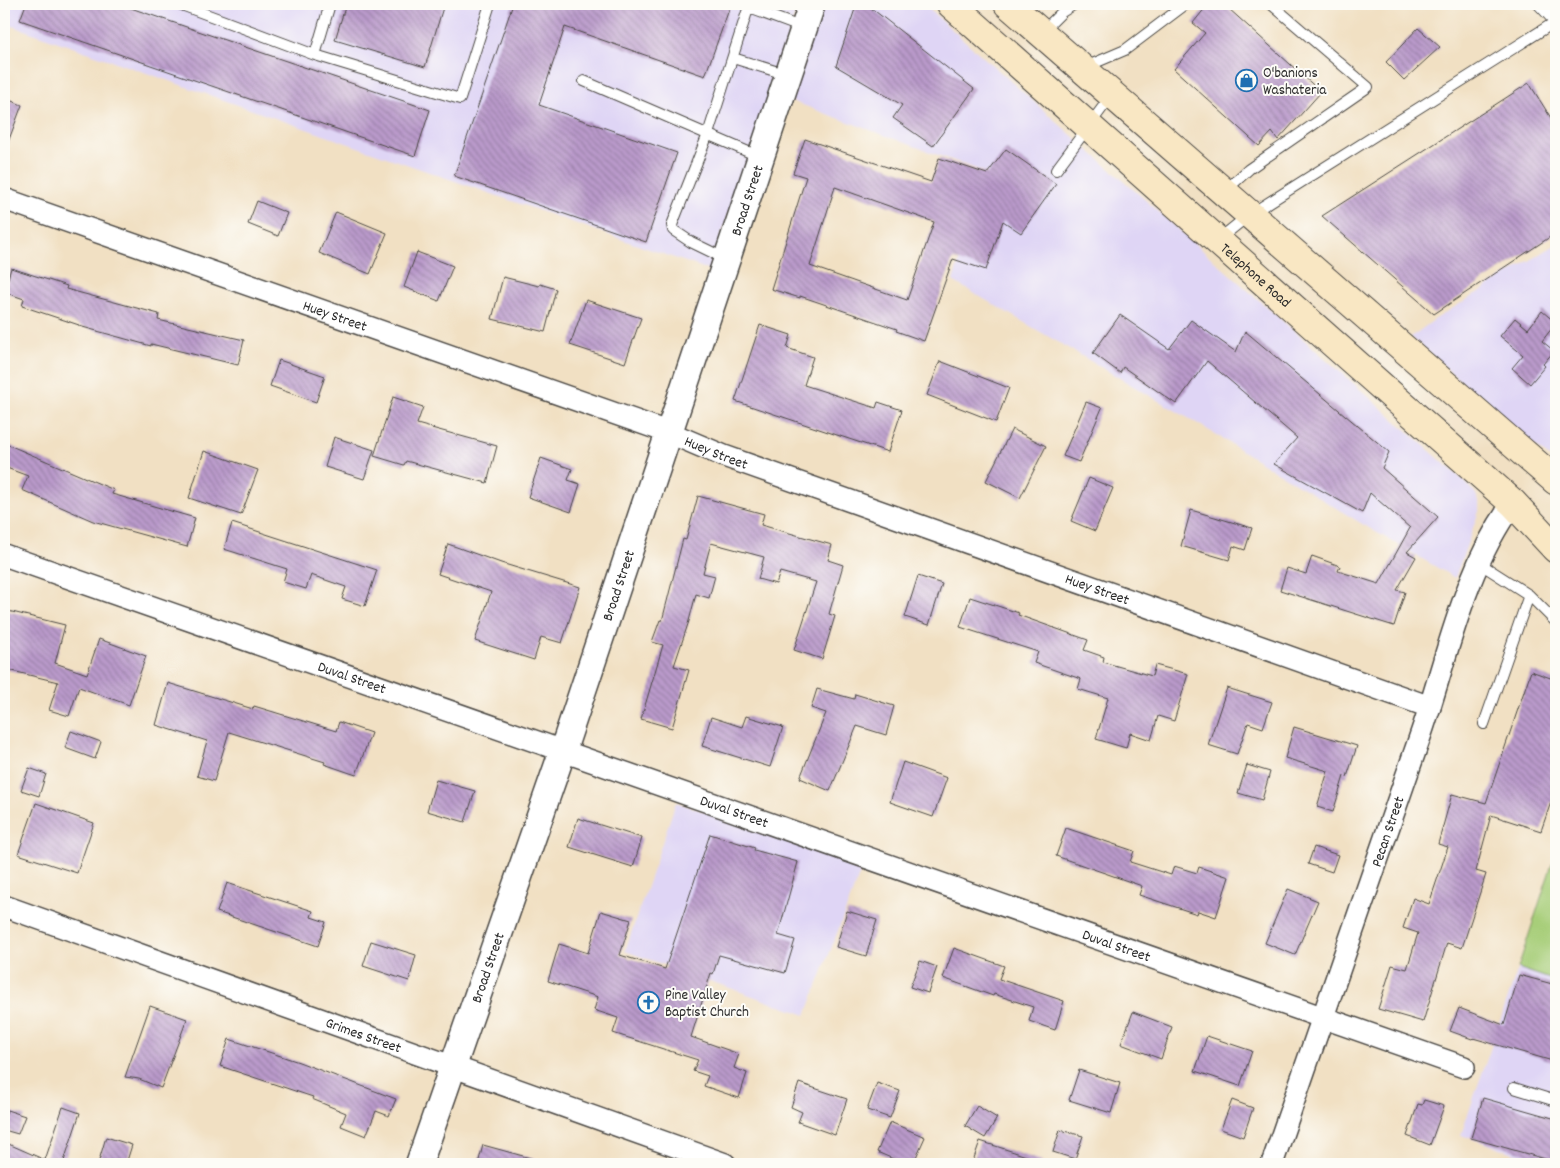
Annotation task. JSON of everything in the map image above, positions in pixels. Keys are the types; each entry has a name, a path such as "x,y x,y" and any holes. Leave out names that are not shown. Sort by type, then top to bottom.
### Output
{"main road":[{"name":"Telephone Road","path":"951,4 1513,503 1556,549"},
{"path":"1008,4 1556,481"},
{"path":"1513,503 1556,532"}],"street":[{"name":"Broad Street","path":"419,1164 563,750 808,16"},
{"name":"Huey Street","path":"4,199 670,433 724,456 1430,707"},
{"name":"Pecan Street","path":"1272,1164 1430,707 1468,584 1499,522 1513,503"},
{"name":"Duval Street","path":"4,555 1464,1067"},
{"name":"Grimes Street","path":"4,906 725,1164"}],"lane":[{"path":"179,4 315,54 460,99 490,4"},
{"path":"315,54 330,4"},
{"path":"1042,33 1062,12 1075,4"},
{"path":"1082,68 1125,50 1186,4"},
{"path":"1223,192 1249,169 1368,87 1271,4"},
{"path":"1217,240 1249,215 1556,22 1538,4"},
{"path":"726,259 691,242 675,232 672,227 708,134 749,10 808,16"},
{"path":"733,58 788,76"},
{"path":"584,80 761,158"},
{"path":"1056,170 1112,95"},
{"path":"1478,563 1530,595 1556,622"},
{"path":"1484,724 1530,595"},
{"path":"1514,1088 1556,1101"}],"shaded area":[{"path":"4,4 798,4 761,123 709,270 4,23"},
{"path":"823,4 923,4 1463,480 1474,491 1479,501 1479,511 1455,578 1195,422 953,281 987,173 789,100"},
{"path":"1555,245 1556,462 1526,439 1411,337 1434,320"},
{"path":"676,802 863,865 806,1015 625,951"},
{"path":"1518,968 1556,981 1556,1164 1547,1164 1461,1135"}],"green space":[{"path":"1552,864 1556,865 1556,981 1518,968"}],"building":[{"path":"26,4 119,4 430,110 415,156 20,20"},
{"path":"346,4 444,4 425,67 335,40"},
{"path":"513,4 731,4 705,76 565,27 539,105 677,153 646,242 454,176"},
{"path":"866,4 974,89 933,146 893,118 902,105 836,66 856,6"},
{"name":"O'banions Washateria","path":"1206,7 1228,8 1321,92 1278,140 1272,132 1259,146 1174,69 1205,33 1193,23"},
{"path":"1418,28 1440,47 1404,80 1386,62"},
{"path":"1529,83 1556,126 1556,233 1434,314 1322,216"},
{"path":"4,98 22,105 5,150 4,150"},
{"path":"805,139 931,182 939,158 987,174 1006,149 1056,184 1021,233 1003,221 986,270 953,259 924,341 896,331 897,329 800,296 800,298 771,289 806,177 793,173","holes":["835,187 934,222 907,300 810,266"]},
{"path":"257,201 287,213 278,236 248,224"},
{"path":"336,212 387,233 370,274 319,253"},
{"path":"417,252 453,266 439,301 404,287"},
{"path":"11,268 67,286 66,289 159,314 158,320 244,340 238,365 151,344 151,346 79,326 22,306 24,299 4,292"},
{"path":"503,277 556,289 545,332 492,319"},
{"path":"586,300 641,318 625,363 570,345"},
{"path":"1542,311 1556,323 1542,341 1554,351 1543,364 1545,366 1530,384 1512,368 1523,355 1500,336 1515,318 1528,329"},
{"path":"1120,315 1169,349 1191,320 1236,352 1245,331 1389,452 1382,468 1438,517 1407,552 1416,557 1397,590 1405,592 1394,626 1280,590 1287,568 1306,574 1312,556 1340,566 1338,571 1379,584 1410,528 1370,493 1362,513 1274,464 1297,438 1207,361 1176,404 1123,367 1120,373 1093,353"},
{"path":"760,325 791,335 787,348 813,357 804,385 876,408 878,402 902,410 888,452 735,401"},
{"path":"279,360 325,376 316,402 270,386"},
{"path":"940,361 1009,388 996,422 927,395"},
{"path":"393,397 423,407 417,424 497,446 487,483 406,461 404,465 374,456"},
{"path":"1086,402 1102,408 1079,462 1063,456"},
{"path":"1012,429 1046,446 1020,498 986,481"},
{"path":"334,437 374,450 364,479 325,467"},
{"path":"4,443 114,490 112,494 195,518 187,547 93,521 22,490 28,476 4,467"},
{"path":"204,451 258,470 241,515 189,498"},
{"path":"541,458 572,469 568,480 580,484 571,512 528,497"},
{"path":"1089,478 1113,488 1095,531 1071,521"},
{"path":"698,496 764,514 761,525 832,545 828,560 843,565 829,614 835,616 822,659 794,650 816,582 780,572 776,584 758,579 764,557 711,543 703,573 715,576 709,598 696,594 674,666 689,670 672,728 641,719 663,645 652,642 660,620 662,621 683,539 686,540"},
{"path":"1191,510 1252,528 1245,550 1233,546 1229,560 1181,546"},
{"path":"232,523 377,570 365,606 342,599 346,587 311,575 306,589 283,582 287,569 224,549"},
{"path":"448,544 501,563 580,587 562,643 541,637 534,660 475,641 491,592 438,574"},
{"path":"918,576 942,584 929,625 905,617"},
{"path":"970,597 1019,613 1018,615 1088,640 1084,650 1104,657 1103,662 1152,676 1155,665 1188,674 1174,721 1158,716 1151,740 1130,733 1126,748 1096,739 1108,698 1078,689 1081,679 1034,663 1038,652 960,627"},
{"path":"4,610 65,625 55,663 87,674 99,639 146,656 129,705 79,687 69,716 49,710 58,682 4,669"},
{"path":"1531,671 1556,680 1556,804 1551,802 1541,831 1491,815 1476,871 1486,874 1462,948 1447,943 1423,1022 1378,1009 1392,965 1407,969 1418,933 1403,928 1413,898 1429,904 1448,847 1438,844 1452,794 1486,803"},
{"path":"168,683 253,709 254,706 336,731 339,722 371,733 356,775 324,764 325,762 229,732 214,781 197,776 207,741 156,725"},
{"path":"1227,688 1272,702 1263,728 1248,723 1237,754 1208,745"},
{"path":"817,689 854,699 855,694 894,706 886,735 857,726 830,791 800,778 826,713 811,708"},
{"path":"746,716 783,727 770,767 702,746 711,717 742,727"},
{"path":"1294,727 1357,746 1347,777 1344,776 1333,812 1317,807 1328,771 1285,758"},
{"path":"71,731 101,742 95,759 65,748"},
{"path":"903,762 947,778 933,817 890,802"},
{"path":"1247,765 1270,772 1262,800 1238,793"},
{"path":"29,768 46,774 39,796 21,790"},
{"path":"436,780 475,791 465,822 427,811"},
{"path":"36,803 94,823 77,873 18,854"},
{"path":"578,818 642,838 633,867 569,847"},
{"path":"1066,828 1134,851 1130,862 1171,875 1174,866 1197,873 1199,867 1229,877 1216,917 1198,911 1197,914 1139,895 1142,886 1056,856"},
{"path":"710,834 755,848 754,850 798,862 778,935 795,940 785,973 719,955 713,974 711,973 691,1037 739,1054 734,1068 747,1073 739,1098 704,1086 708,1076 693,1071 698,1060 613,1033 618,1018 594,1010 598,997 548,981 559,944 588,953 601,911 631,920 620,955 665,969"},
{"path":"1314,847 1338,855 1332,872 1308,864"},
{"path":"227,883 313,911 311,917 326,922 318,946 217,912"},
{"path":"1288,889 1318,901 1295,955 1265,943"},
{"path":"847,911 877,920 866,956 836,947"},
{"path":"371,941 416,955 409,981 363,966"},
{"path":"954,948 1004,966 999,979 1064,1001 1055,1030 1029,1021 1033,1007 994,994 993,996 943,978"},
{"path":"920,961 937,967 928,993 910,987"},
{"path":"1519,975 1556,985 1556,1062 1472,1039 1450,1031 1459,1008 1504,1025"},
{"path":"150,1006 187,1019 161,1088 139,1079 125,1077"},
{"path":"1133,1012 1172,1027 1161,1059 1121,1044"},
{"path":"1207,1036 1252,1051 1240,1086 1195,1071"},
{"path":"229,1039 299,1062 396,1099 389,1116 376,1111 366,1136 341,1126 346,1113 312,1099 313,1097 220,1066"},
{"path":"1079,1070 1120,1083 1111,1113 1069,1100"},
{"path":"799,1083 847,1099 835,1135 798,1122 802,1112 791,1107"},
{"path":"877,1083 900,1091 890,1118 867,1110"},
{"path":"1483,1098 1556,1119 1556,1162 1471,1138"},
{"path":"1232,1100 1253,1108 1243,1137 1221,1129"},
{"path":"1424,1100 1444,1106 1430,1145 1407,1136 1418,1104 1422,1105"},
{"path":"977,1106 997,1118 985,1138 965,1126"},
{"path":"63,1107 80,1113 63,1164 4,1164 4,1142 45,1160"},
{"path":"7,1110 25,1116 18,1134 4,1130 4,1119"},
{"path":"890,1122 925,1137 913,1164 905,1164 877,1152"},
{"path":"1060,1130 1083,1136 1075,1159 1053,1152"},
{"path":"106,1137 132,1145 126,1164 98,1164"},
{"path":"980,1141 1042,1161 1041,1164 972,1164"},
{"path":"483,1145 534,1159 533,1164 478,1164"}],"place":[{"name":"O'banions Washateria","path":"1247,81"},
{"name":"Pine Valley Baptist Church","path":"649,1003"}]}
